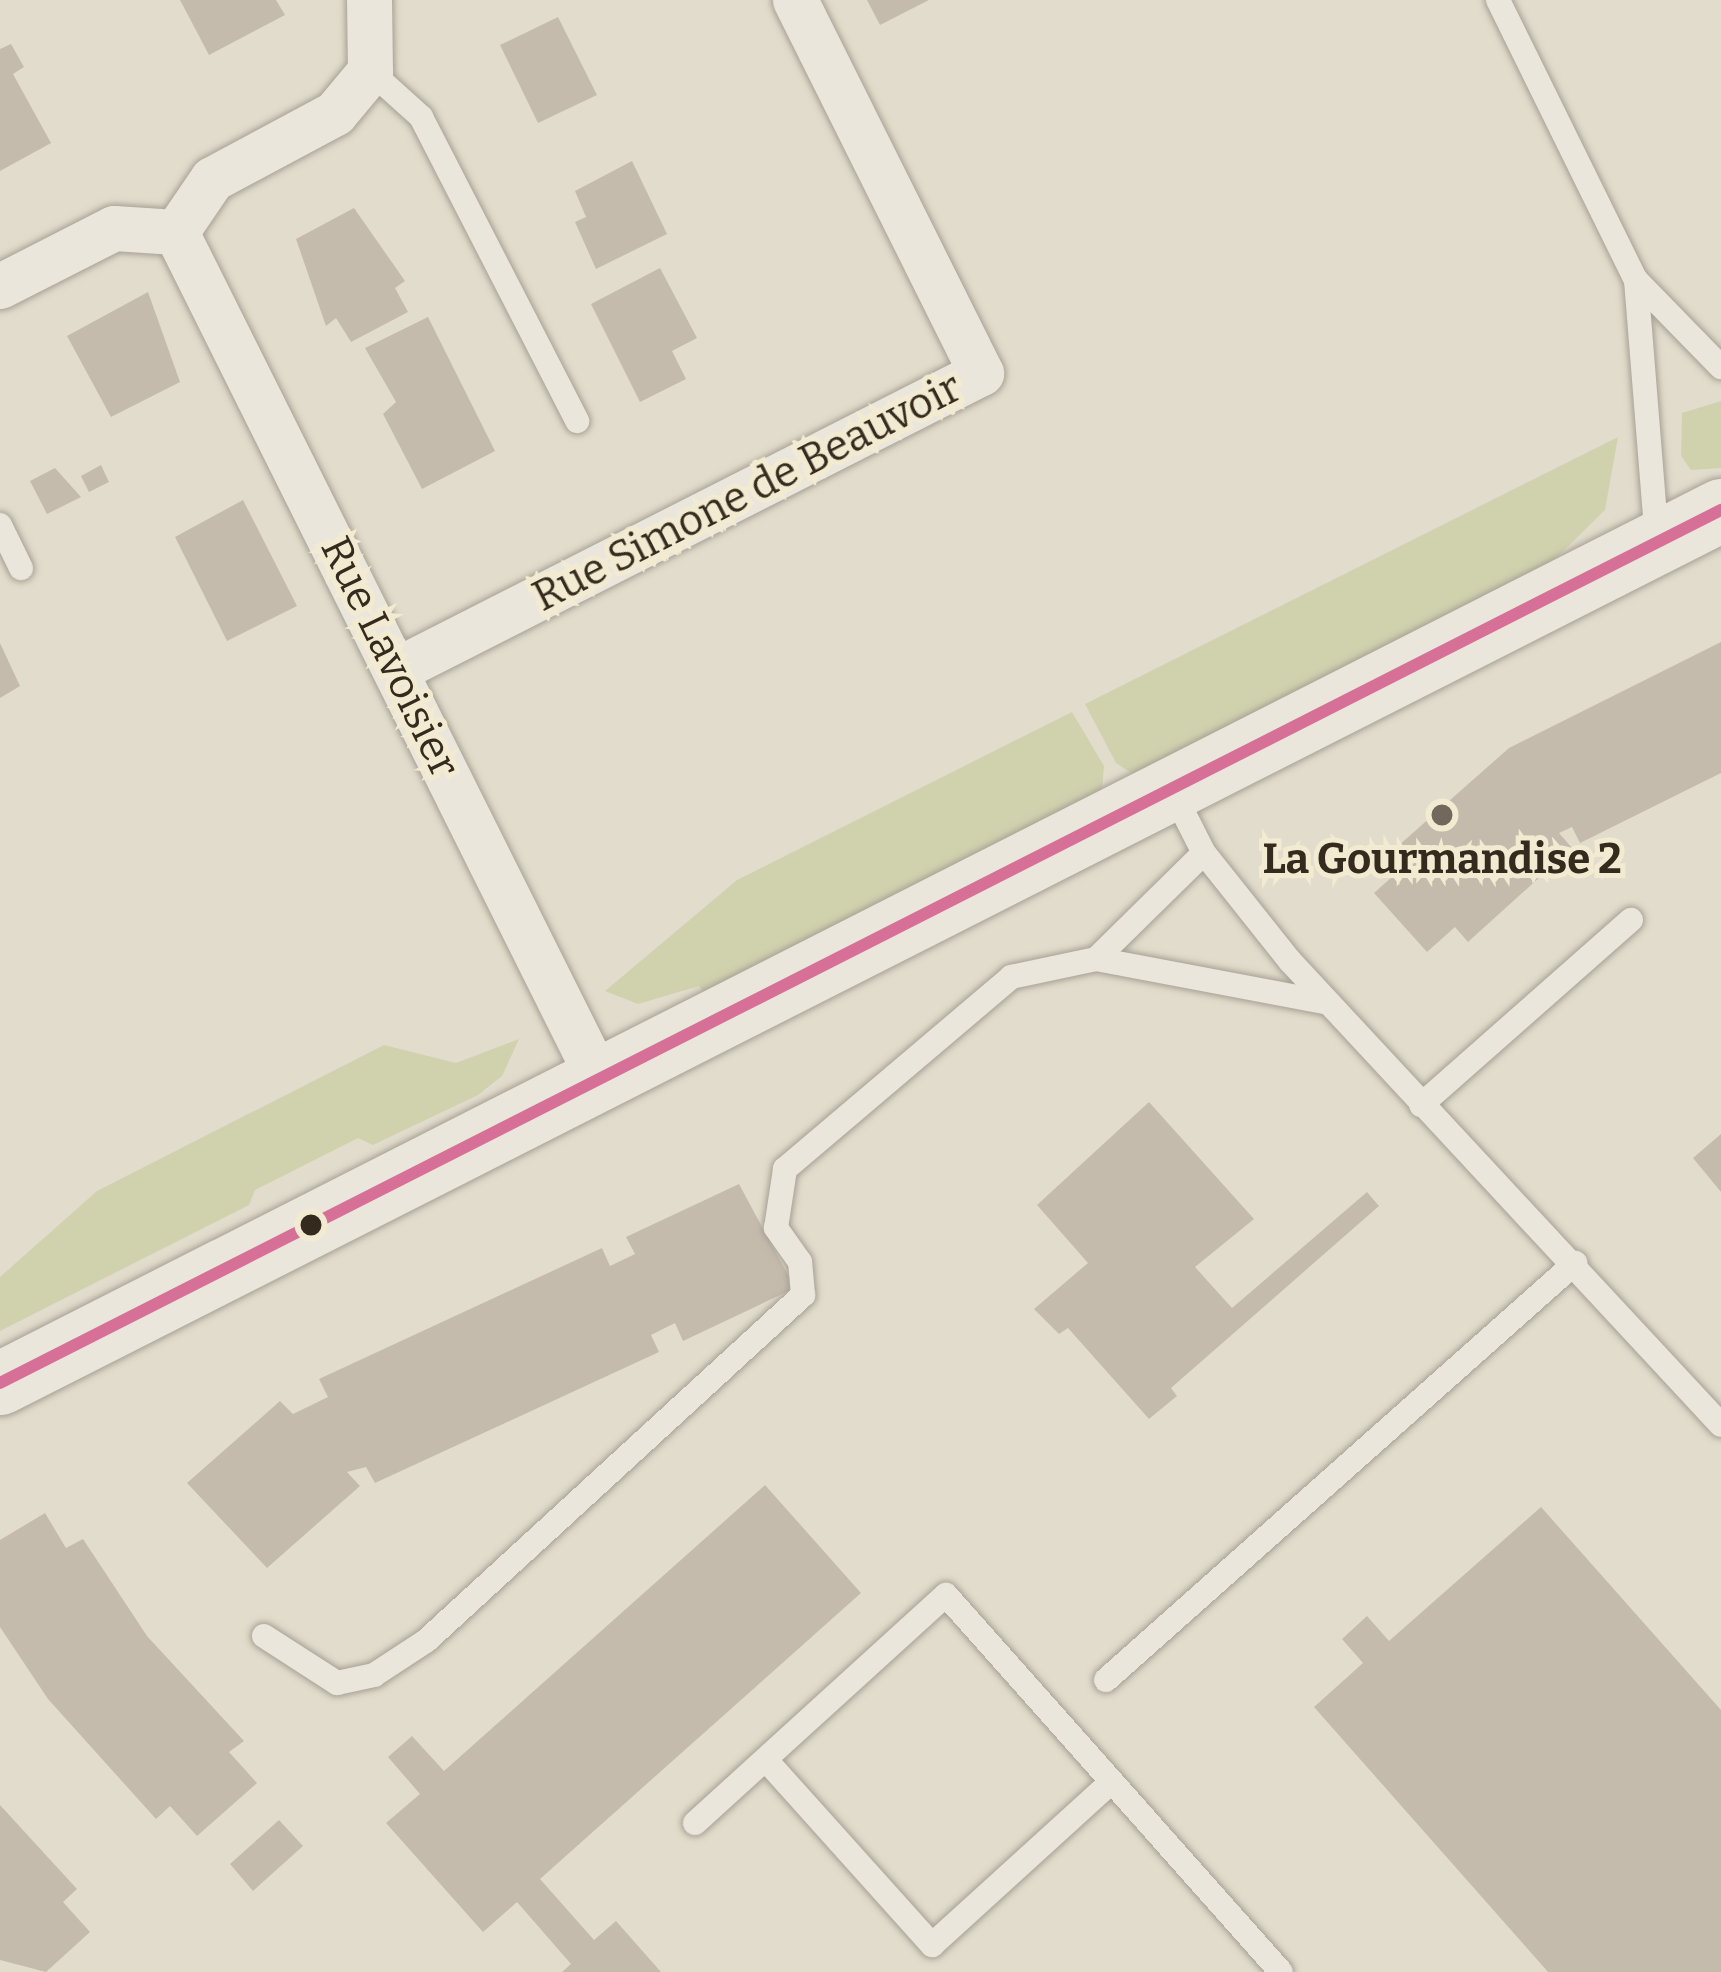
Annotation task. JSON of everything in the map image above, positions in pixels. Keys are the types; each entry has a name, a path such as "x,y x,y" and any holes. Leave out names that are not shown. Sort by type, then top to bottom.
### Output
{"main road":[{"path":"0,1383 601,1084 1721,509"}],"street":[{"path":"0,286 114,228 176,232 212,179 335,112 370,71 369,0"},
{"name":"Rue Simone de Beauvoir","path":"398,669 981,373 795,0"},
{"name":"Rue Lavoisier","path":"176,232 601,1084"}],"lane":[{"path":"1498,0 1636,280 1721,367"},
{"path":"370,71 421,116 577,421"},
{"path":"1636,280 1657,542"},
{"path":"0,525 21,568"},
{"path":"1172,790 1204,853 1328,1004 1721,1425"},
{"path":"1096,959 1204,853"},
{"path":"1421,1105 1631,920"},
{"path":"264,1636 337,1683 374,1675 426,1641 803,1295 800,1262 776,1228 785,1169 1010,977 1096,959 1328,1004"},
{"path":"1106,1680 1574,1263"},
{"path":"695,1823 946,1595 1281,1972"},
{"path":"766,1760 932,1945 1110,1783"}],"green space":[{"path":"1721,401 1721,468 1691,470 1681,456 1682,413"},
{"path":"1618,437 1605,510 1553,561 1136,776 1116,763 1085,704"},
{"path":"1072,712 1104,766 1102,790 704,993 699,986 638,1004 605,991 737,880"},
{"path":"519,1039 502,1076 478,1095 373,1145 358,1138 255,1190 249,1205 0,1331 0,1277 97,1191 384,1045 456,1063"}],"building":[{"path":"180,0 276,0 285,15 209,55"},
{"path":"867,0 929,0 880,25"},
{"path":"558,17 597,95 538,123 500,45"},
{"path":"11,44 24,67 13,74 51,143 0,171 0,49"},
{"path":"632,161 667,234 596,269 575,222 586,217 575,191"},
{"path":"354,208 405,281 395,288 408,312 351,342 336,318 326,326 296,239"},
{"path":"660,268 697,338 672,351 686,379 640,402 591,304"},
{"path":"148,292 180,382 111,417 67,336"},
{"path":"428,317 495,451 422,489 383,414 396,402 365,348"},
{"path":"101,465 109,482 89,492 81,476"},
{"path":"55,468 81,497 47,514 30,481"},
{"path":"243,500 297,606 227,641 175,537"},
{"path":"1721,642 1721,773 1580,843 1572,827 1559,833 1572,848 1468,942 1455,927 1427,952 1374,893 1402,868 1389,854 1509,748"},
{"path":"0,643 20,686 0,698"},
{"path":"1149,1102 1254,1219 1195,1267 1232,1308 1367,1192 1379,1206 1171,1388 1177,1396 1149,1419 1068,1328 1059,1334 1034,1309 1088,1263 1037,1205"},
{"path":"1721,1134 1721,1192 1693,1158"},
{"path":"739,1184 795,1288 683,1341 675,1323 651,1335 659,1352 375,1483 366,1467 347,1472 360,1486 267,1568 187,1483 280,1401 293,1414 328,1397 319,1379 602,1248 610,1266 635,1254 626,1237"},
{"path":"765,1485 861,1593 540,1879 594,1940 616,1921 661,1972 562,1972 571,1964 517,1902 483,1932 386,1823 420,1794 388,1757 412,1736 444,1771"},
{"path":"1541,1507 1721,1710 1721,1972 1548,1972 1314,1707 1363,1663 1342,1639 1367,1616 1389,1641"},
{"path":"45,1513 66,1548 83,1539 147,1636 244,1741 229,1752 257,1783 197,1836 170,1806 156,1819 48,1699 0,1627 0,1540"},
{"path":"0,1805 77,1889 63,1902 90,1932 46,1972 0,1960"},
{"path":"279,1820 303,1846 253,1891 230,1864"}],"transit line":[{"path":"0,1383 1721,510"}],"place":[{"name":"La Gourmandise 2","path":"1442,815"}]}
